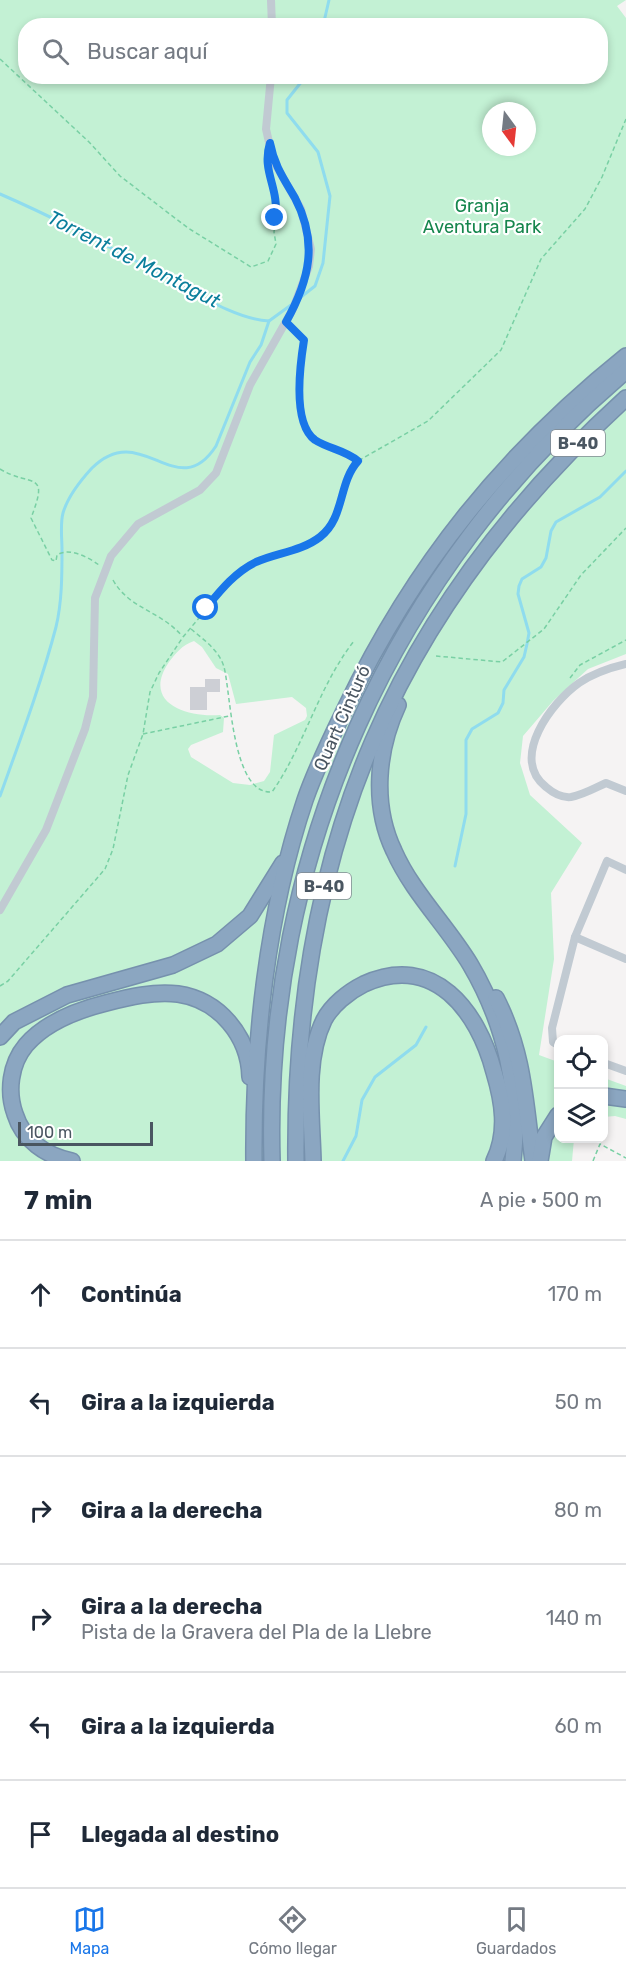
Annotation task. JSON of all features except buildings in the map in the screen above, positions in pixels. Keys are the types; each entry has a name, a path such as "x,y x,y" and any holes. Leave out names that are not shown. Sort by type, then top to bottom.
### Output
{"highway":[{"path":"253,1120 261,1011 291,847 305,800 325,750 366,666 392,619 451,530 531,439 626,356"},
{"name":"Quart Cinturó","path":"272,1161 274,1053 288,938 323,810 367,705 403,637 478,525 535,458 626,371"},
{"name":"Quart Cinturó","path":"296,1161 297,1058 304,996 320,900 344,814 385,709 410,662 461,582 506,522 559,461 626,398"},
{"path":"430,631 393,715 384,746 379,782 381,807 393,850 470,964 489,1002 510,1067 516,1116 513,1161"},
{"path":"0,1037 14,1023 67,995 173,965 217,944 235,931 259,905 291,847"},
{"path":"470,964 485,979 514,1037 523,1072 533,1161"},
{"path":"313,1161 313,1071 315,1048 324,1020 339,1001 354,989 373,980 400,975 430,981 454,996 479,1032 491,1059 503,1111 502,1140 494,1161"},
{"path":"72,1161 48,1154 36,1145 22,1129 11,1104 11,1080 15,1064 25,1046 53,1023 97,1005 139,995 177,994 214,1008 234,1028 246,1054 250,1070 254,1161"},
{"path":"0,1049 31,1015"},
{"path":"608,1097 626,1099"},
{"path":"540,1161 544,1137 554,1121"}],"street":[{"path":"271,0 272,18"},
{"path":"0,910 46,830 85,729 93,697 95,598 105,569 121,541 138,524 200,490 216,473 250,385 286,322 306,275 311,249 301,209 273,160 266,129 270,84"},
{"path":"626,664 609,668 578,684 563,697 542,726 532,748 534,771 542,783 560,796 570,797 606,783 626,791"},
{"path":"554,1043 552,1028 575,937 607,861 626,870"},
{"path":"575,937 626,959"},
{"path":"608,1065 626,1071"}],"path":[{"path":"0,59 18,74"},
{"path":"29,84 120,176 188,228 251,267 268,261 276,244 274,232 278,202 266,164"},
{"path":"0,986 8,981 105,869 113,849 128,775 143,734 154,682 183,637 220,590 254,563 305,546 321,537 336,518 346,476 358,461 428,421 501,350 541,260 585,209 602,177 626,119"},
{"path":"286,322 304,340 300,390 304,426 313,438 345,452 358,461"},
{"path":"0,469 32,480 38,488 40,495 31,518 42,536 52,561 56,561 57,555 61,552 90,559 105,569 130,602 164,618 183,637"},
{"path":"436,656 502,662 543,629 581,575 626,528"},
{"path":"191,628 212,646 224,666 230,716 245,772 255,787 264,793 272,792 289,766 327,681 354,641"},
{"path":"578,684 567,682 580,665 626,640"},
{"path":"143,734 230,716"},
{"path":"593,1161 600,1144 626,1158"}],"green space":[{"name":"Granja Aventura Park","path":"0,0 626,0 617,6 626,18 626,654 588,669 553,701 523,736 520,763 530,795 582,843 551,893 554,959 539,1055 554,1061 554,1143 574,1143 572,1161 0,1161","holes":["194,641 202,647 216,668 228,674 236,704 292,697 306,708 305,720 274,735 270,772 264,781 250,785 233,783 191,757 188,749 191,745 223,732 224,718 220,715 194,714 172,705 164,698 161,688 162,676 174,655 183,647"]},
{"path":"608,1079 626,1086 626,1119 608,1117"}],"waterway":[{"path":"325,18 329,0"},
{"path":"300,84 287,100 287,113 318,152 330,196 323,263 315,286 301,297"},
{"name":"Torrent de Montagut","path":"0,194 85,234 217,305 243,316 269,321"},
{"path":"0,796 37,691 56,627 61,588 63,513 71,495 92,468 110,455 127,452 187,468 202,462 216,446 250,362 261,345 269,321 291,305"},
{"path":"455,866 466,814 466,740 472,729 498,713 503,703 504,690 524,657 529,633 518,594 522,579 541,567 546,558 551,531 556,522 600,497 626,471"},
{"path":"343,1161 356,1136 362,1100 375,1077 416,1045 426,1027"}],"route":[{"path":"206,608 220,590 254,563 305,546 321,537 336,518 346,476 358,461 345,452 322,444 313,438 304,426 300,399 304,340 303,336 286,322 309,266 311,249 301,209 273,160 270,143 265,157 267,171 278,202 275,218"}]}
